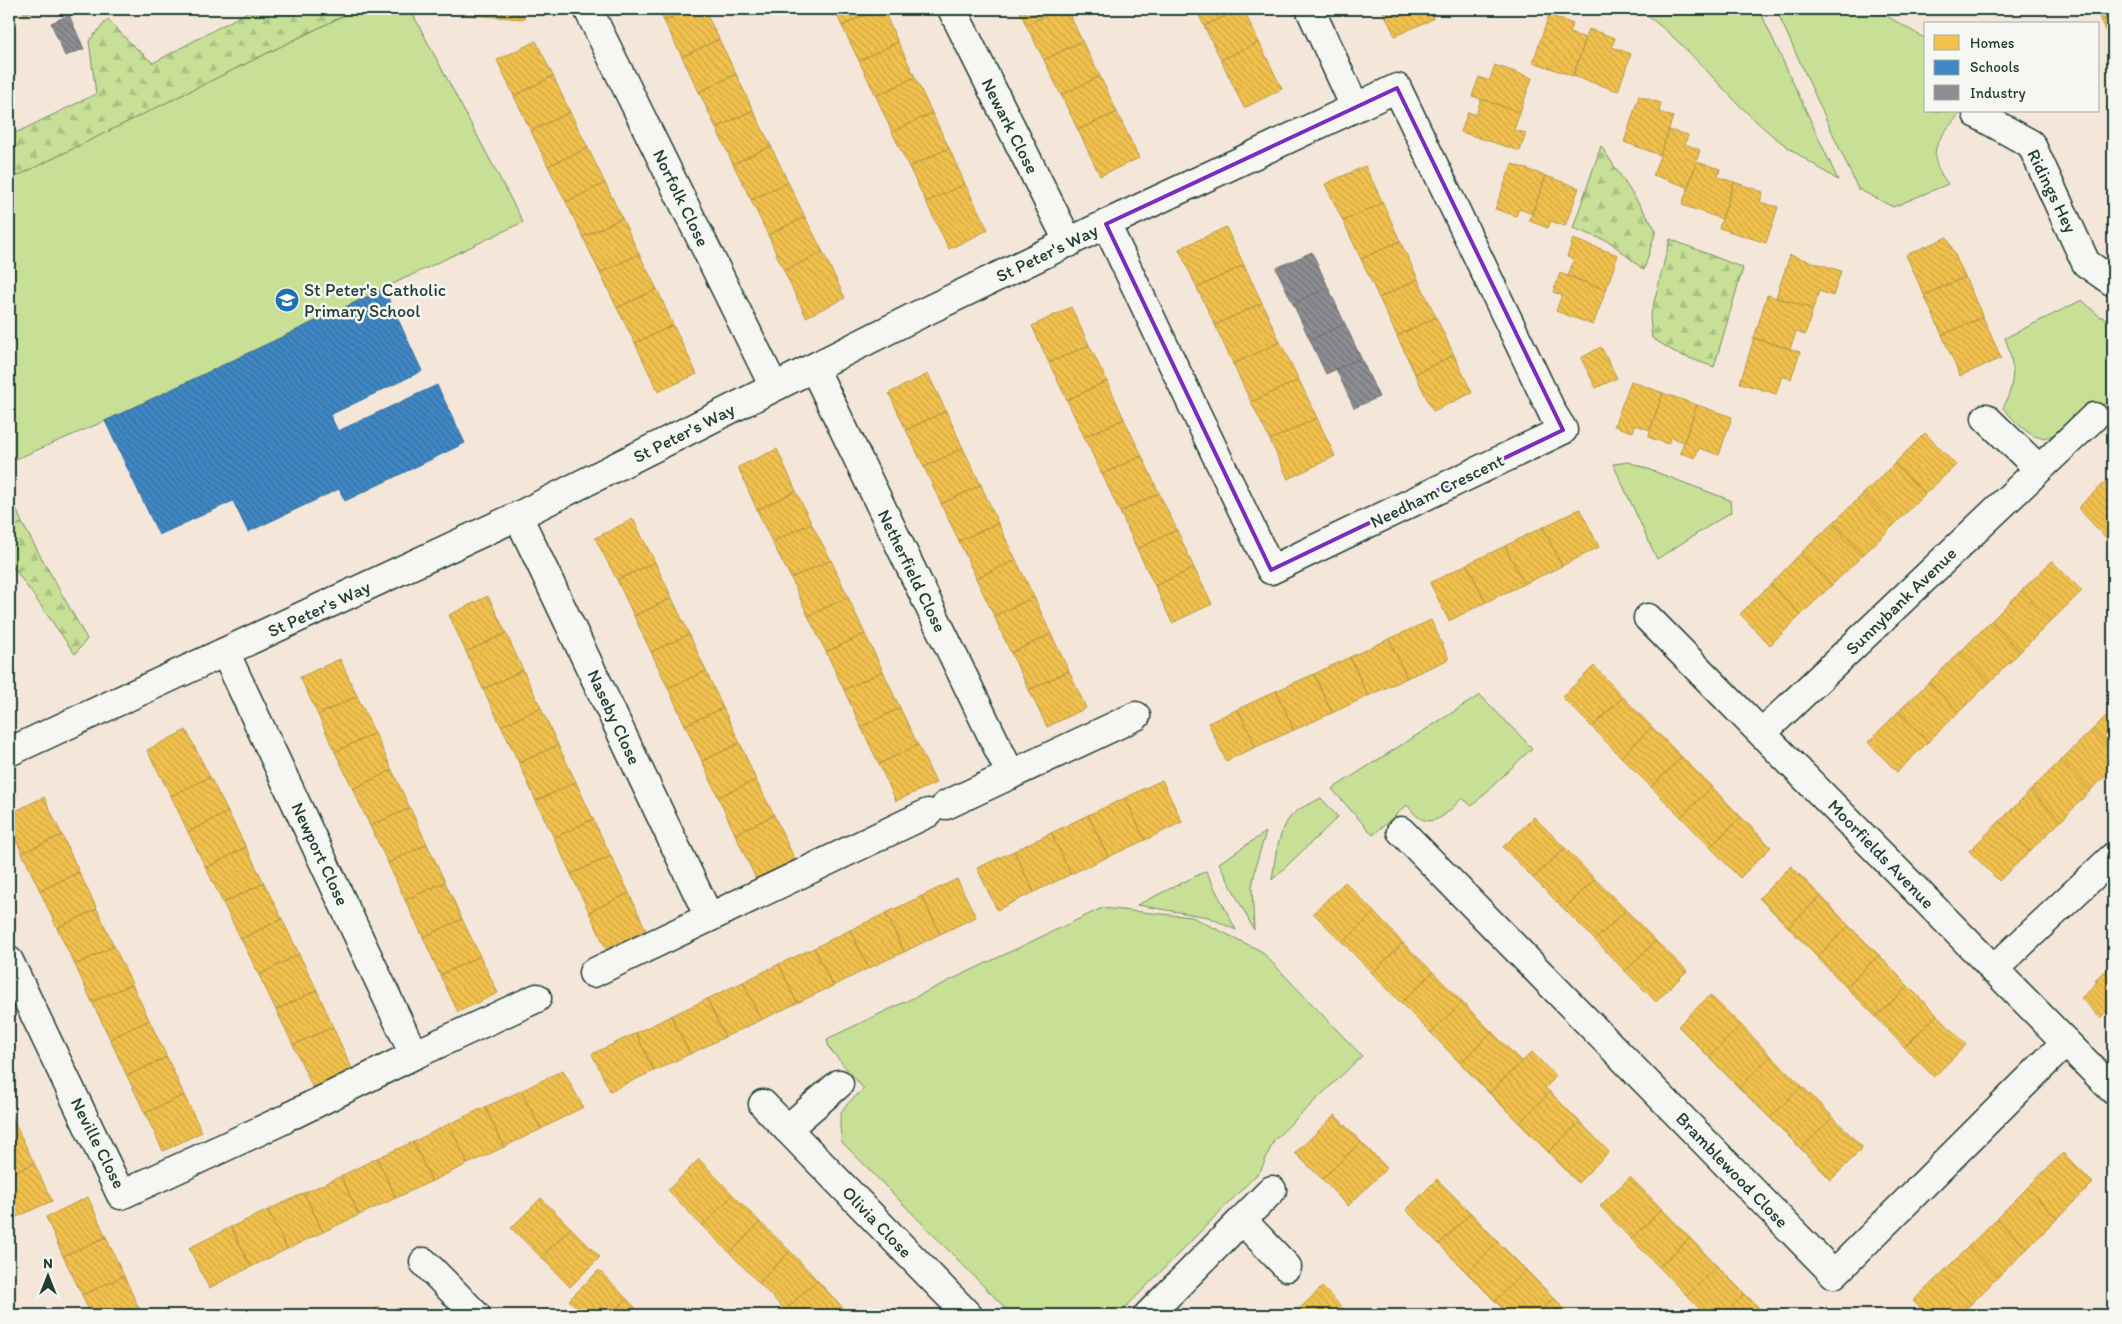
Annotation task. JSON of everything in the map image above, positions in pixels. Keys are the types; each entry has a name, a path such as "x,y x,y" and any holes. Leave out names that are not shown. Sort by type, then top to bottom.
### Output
{"street":[{"name":"Norfolk Close","path":"588,9 774,387"},
{"name":"Newark Close","path":"952,9 1069,243"},
{"path":"1310,9 1355,107"},
{"name":"Needham Crescent","path":"1106,224 1271,570 1563,430 1553,414 1397,88 1355,107"},
{"name":"St Peter's Way","path":"9,752 518,516 774,387 1106,224 1355,107"},
{"name":"Ridings Hey","path":"1977,114 2031,144 2086,263 2113,282"},
{"name":"Netherfield Close","path":"814,368 1011,775"},
{"name":"Sunnybank Avenue","path":"1762,733 2094,417"},
{"path":"1986,418 2040,469"},
{"name":"Naseby Close","path":"518,516 709,918"},
{"name":"Moorfields Avenue","path":"1648,618 2113,1090"},
{"name":"Newport Close","path":"225,652 414,1055"},
{"path":"592,973 1136,716"},
{"name":"Bramblewood Close","path":"1401,831 1834,1274 2066,1042"},
{"path":"1993,970 2113,857"},
{"name":"Neville Close","path":"9,961 122,1195 414,1055"},
{"path":"414,1055 537,998"},
{"path":"787,1129 839,1084"},
{"name":"Olivia Close","path":"763,1104 968,1315"},
{"path":"1148,1315 1272,1190"},
{"path":"1242,1220 1287,1267"},
{"path":"424,1262 476,1315"}],"highlighted area":[{"path":"1397,88 1563,430 1271,570 1106,224"}],"green space":[{"path":"253,9 357,9 9,180 9,136 96,94 89,41 108,19 129,42 153,63"},
{"path":"357,9 410,9 523,222 105,421 9,462 9,180"},
{"path":"1637,9 1759,9 1838,180 1796,153 1766,130 1684,48 1653,20"},
{"path":"1780,9 1875,9 1924,38 1924,112 1961,112 1941,137 1935,154 1940,172 1948,184 1893,207 1858,189 1779,16"},
{"path":"1601,146 1656,230 1644,270 1610,242 1573,228"},
{"path":"1670,239 1743,268 1714,367 1678,354 1652,338 1650,318"},
{"path":"2082,300 2099,316 2113,321 2113,402 2102,405 2087,403 2055,434 2038,437 2017,423 2003,408 2010,390 2013,373 2011,357 2005,338"},
{"path":"1629,462 1730,500 1731,512 1657,559 1613,464"},
{"path":"9,491 22,523 9,529"},
{"path":"22,523 87,639 75,654 14,568 9,570 9,529"},
{"path":"1480,695 1532,748 1472,806 1462,798 1443,816 1431,821 1418,817 1407,805 1373,835 1332,789"},
{"path":"1321,798 1338,817 1272,880 1277,847 1286,823 1297,811"},
{"path":"1266,832 1257,861 1252,887 1254,930 1219,863"},
{"path":"1206,871 1236,930 1208,917 1137,905"},
{"path":"1102,908 1192,917 1261,951 1362,1056 1274,1140 1261,1170 1118,1315 1012,1315 842,1142 840,1116 842,1111 864,1089 829,1048 827,1039"}],"building: Homes":[{"path":"22,9 37,9 24,15"},
{"path":"469,9 525,9 524,19 468,15"},
{"path":"658,9 690,9 664,21"},
{"path":"690,9 704,9 719,39 682,57 664,21"},
{"path":"834,9 877,9 842,26"},
{"path":"877,9 883,9 898,42 859,61 842,26"},
{"path":"1019,9 1059,9 1026,25"},
{"path":"1059,9 1067,9 1082,41 1044,60 1026,25"},
{"path":"1196,9 1240,9 1204,26"},
{"path":"1243,9 1259,42 1221,60 1204,26"},
{"path":"1382,9 1429,9 1433,19 1395,36"},
{"path":"2095,9 2113,9 2113,15 2101,21"},
{"path":"1549,15 1573,24 1570,33 1586,38 1573,76 1533,62"},
{"path":"2113,15 2113,49 2101,21"},
{"path":"1589,29 1615,38 1612,47 1631,54 1618,91 1573,76"},
{"path":"719,39 736,74 699,92 682,57"},
{"path":"536,41 553,76 514,96 497,60"},
{"path":"1082,41 1100,76 1061,95 1044,60"},
{"path":"898,42 915,77 876,96 859,61"},
{"path":"1259,42 1282,89 1244,108 1221,60"},
{"path":"1495,65 1532,78 1520,112 1472,96 1479,77 1489,81"},
{"path":"736,74 753,110 716,128 699,92"},
{"path":"553,76 570,112 531,131 514,96"},
{"path":"1100,76 1117,112 1078,130 1061,95"},
{"path":"915,77 932,113 892,132 876,96"},
{"path":"1639,96 1661,103 1659,112 1673,117 1660,155 1624,142"},
{"path":"1481,99 1520,112 1514,130 1526,133 1520,151 1461,132 1468,112 1476,115"},
{"path":"753,110 771,146 733,164 716,128"},
{"path":"570,112 588,148 548,166 531,131"},
{"path":"1117,112 1139,158 1100,176 1078,130"},
{"path":"932,113 949,148 909,167 892,132"},
{"path":"1669,130 1688,135 1685,144 1700,150 1688,187 1653,175"},
{"path":"771,146 788,182 751,200 733,164"},
{"path":"588,148 605,183 566,202 548,166"},
{"path":"949,148 965,184 926,202 909,167"},
{"path":"1697,162 1720,169 1718,177 1734,182 1722,219 1682,205"},
{"path":"1512,164 1546,176 1532,214 1519,209 1516,216 1495,209"},
{"path":"1365,166 1383,203 1343,221 1325,184"},
{"path":"1546,176 1579,188 1565,226 1551,221 1548,228 1529,221"},
{"path":"788,182 805,217 768,235 751,200"},
{"path":"1734,182 1763,192 1760,202 1778,207 1766,243 1719,228"},
{"path":"605,183 622,218 583,237 566,202"},
{"path":"965,184 988,230 949,249 926,202"},
{"path":"1383,203 1400,241 1361,259 1343,221"},
{"path":"805,217 823,252 784,271 768,235"},
{"path":"622,218 639,254 600,273 583,237"},
{"path":"1226,227 1244,265 1197,288 1179,249"},
{"path":"1947,237 1965,277 1924,295 1906,255"},
{"path":"1573,239 1618,255 1606,290 1568,276 1574,259 1567,257"},
{"path":"1400,241 1418,279 1379,298 1361,259"},
{"path":"823,252 845,298 806,317 784,271"},
{"path":"639,254 657,289 617,308 600,273"},
{"path":"1790,255 1841,271 1833,296 1819,291 1813,309 1776,297"},
{"path":"1244,265 1262,303 1215,325 1197,288"},
{"path":"1560,273 1606,290 1593,325 1556,311 1562,295 1553,292"},
{"path":"1965,277 1983,317 1942,335 1924,295"},
{"path":"1418,279 1436,317 1397,336 1379,298"},
{"path":"657,289 673,325 635,343 617,308"},
{"path":"1767,295 1813,309 1805,335 1796,332 1790,349 1754,338"},
{"path":"1262,303 1280,342 1233,364 1215,325"},
{"path":"1071,307 1089,345 1049,363 1032,326"},
{"path":"1436,317 1454,355 1415,374 1397,336"},
{"path":"1983,317 2001,358 1960,376 1942,335"},
{"path":"673,325 697,374 658,392 635,343"},
{"path":"1754,338 1800,352 1791,379 1782,376 1776,394 1740,383"},
{"path":"1280,342 1299,380 1251,402 1233,364"},
{"path":"1089,345 1107,381 1067,400 1049,363"},
{"path":"1601,347 1617,378 1596,388 1581,358"},
{"path":"1454,355 1472,393 1433,411 1415,374"},
{"path":"928,374 946,411 906,430 889,393"},
{"path":"1299,380 1317,418 1270,440 1251,402"},
{"path":"1107,381 1124,419 1084,437 1067,400"},
{"path":"1631,381 1663,393 1650,430 1635,425 1633,432 1614,426"},
{"path":"1663,393 1697,405 1684,442 1671,437 1668,444 1648,437"},
{"path":"1697,405 1732,417 1719,455 1699,448 1695,458 1680,453"},
{"path":"946,411 963,448 924,467 906,430"},
{"path":"1317,418 1335,456 1288,479 1270,440"},
{"path":"1124,419 1142,456 1102,474 1084,437"},
{"path":"1925,433 1956,465 1925,494 1894,464"},
{"path":"963,448 981,485 941,504 924,467"},
{"path":"777,449 796,491 757,510 738,467"},
{"path":"1142,456 1159,493 1120,512 1102,474"},
{"path":"1894,464 1925,494 1894,525 1863,494"},
{"path":"2108,479 2113,484 2113,536 2109,541 2078,508"},
{"path":"981,485 998,523 959,541 941,504"},
{"path":"796,491 811,523 772,542 757,510"},
{"path":"1159,493 1177,530 1137,549 1120,512"},
{"path":"1863,494 1894,525 1863,555 1833,523"},
{"path":"1580,509 1599,547 1562,566 1543,527"},
{"path":"633,519 655,562 617,580 595,538"},
{"path":"811,523 831,560 791,578 772,542"},
{"path":"998,523 1016,560 976,578 959,541"},
{"path":"1833,523 1863,555 1832,585 1801,553"},
{"path":"1543,527 1562,566 1524,584 1505,546"},
{"path":"1177,530 1194,568 1155,586 1137,549"},
{"path":"1505,546 1524,584 1486,602 1467,564"},
{"path":"1801,553 1832,585 1801,615 1771,584"},
{"path":"831,560 848,597 808,616 791,578"},
{"path":"1016,560 1034,597 994,616 976,578"},
{"path":"2052,561 2082,591 2051,621 2021,591"},
{"path":"655,562 672,598 634,616 617,580"},
{"path":"1467,564 1486,602 1449,621 1430,583"},
{"path":"1194,568 1212,604 1172,623 1155,586"},
{"path":"1771,584 1801,615 1770,645 1740,614"},
{"path":"2021,591 2051,621 2020,652 1991,621"},
{"path":"488,596 506,633 466,652 449,615"},
{"path":"848,597 865,634 826,652 808,616"},
{"path":"1034,597 1051,634 1011,653 994,616"},
{"path":"672,598 689,634 651,652 634,616"},
{"path":"1431,620 1449,659 1407,678 1389,639"},
{"path":"1991,621 2020,652 1990,682 1960,652"},
{"path":"506,633 523,670 483,689 466,652"},
{"path":"689,634 706,671 668,688 651,652"},
{"path":"865,634 883,671 844,690 826,652"},
{"path":"1051,634 1069,671 1029,690 1011,653"},
{"path":"1389,639 1407,678 1368,696 1350,657"},
{"path":"1960,652 1990,682 1959,712 1929,682"},
{"path":"1350,657 1368,696 1332,713 1314,674"},
{"path":"340,659 357,696 318,715 300,677"},
{"path":"1594,666 1623,697 1592,727 1562,697"},
{"path":"523,670 541,708 501,726 483,689"},
{"path":"706,671 723,708 685,725 668,688"},
{"path":"883,671 900,708 861,727 844,690"},
{"path":"1069,671 1086,708 1047,727 1029,690"},
{"path":"1314,674 1332,713 1294,730 1276,691"},
{"path":"1929,682 1959,712 1928,742 1899,711"},
{"path":"1276,691 1294,730 1256,747 1238,709"},
{"path":"357,696 375,733 335,752 318,715"},
{"path":"1623,697 1652,727 1621,757 1592,727"},
{"path":"541,708 558,745 519,763 501,726"},
{"path":"723,708 740,743 702,761 685,725"},
{"path":"900,708 918,745 879,764 861,727"},
{"path":"1238,709 1256,747 1226,761 1208,723"},
{"path":"2113,709 2113,751 2092,730"},
{"path":"1899,711 1928,742 1897,772 1868,742"},
{"path":"1652,727 1682,757 1651,787 1621,757"},
{"path":"186,730 210,777 171,796 147,750"},
{"path":"2092,730 2113,751 2113,769 2091,790 2061,760"},
{"path":"375,733 392,770 353,789 335,752"},
{"path":"740,743 756,780 718,797 702,761"},
{"path":"558,745 576,782 536,801 519,763"},
{"path":"918,745 936,783 896,801 879,764"},
{"path":"1682,757 1712,787 1681,817 1651,787"},
{"path":"2061,760 2091,790 2061,821 2031,790"},
{"path":"392,770 410,808 370,826 353,789"},
{"path":"210,777 228,812 188,832 171,796"},
{"path":"756,780 774,815 735,834 718,797"},
{"path":"1162,780 1182,822 1145,840 1125,798"},
{"path":"576,782 593,819 554,838 536,801"},
{"path":"1712,787 1741,817 1710,847 1681,817"},
{"path":"2031,790 2061,821 2030,851 2000,821"},
{"path":"44,797 62,835 22,853 9,825 9,814"},
{"path":"1125,798 1145,840 1108,857 1088,815"},
{"path":"410,808 427,844 388,863 370,826"},
{"path":"228,812 246,847 206,868 188,832"},
{"path":"774,815 795,860 756,879 735,834"},
{"path":"1088,815 1108,857 1071,874 1051,833"},
{"path":"1534,817 1565,848 1533,878 1503,847"},
{"path":"1741,817 1771,847 1740,878 1710,847"},
{"path":"593,819 611,856 571,874 554,838"},
{"path":"2000,821 2030,851 1999,881 1969,851"},
{"path":"1051,833 1071,874 1034,892 1014,851"},
{"path":"62,835 79,872 40,891 22,853"},
{"path":"427,844 445,882 405,900 388,863"},
{"path":"246,847 264,883 223,903 206,868"},
{"path":"1565,848 1595,879 1564,909 1533,878"},
{"path":"1014,851 1034,892 997,910 977,868"},
{"path":"611,856 629,893 589,912 571,874"},
{"path":"1791,866 1821,896 1788,927 1759,898"},
{"path":"79,872 97,909 57,928 40,891"},
{"path":"957,879 976,917 940,934 922,896"},
{"path":"1595,879 1626,910 1595,940 1564,909"},
{"path":"445,882 462,919 423,937 405,900"},
{"path":"1345,882 1374,912 1343,943 1313,913"},
{"path":"264,883 282,919 241,939 223,903"},
{"path":"629,893 646,930 606,949 589,912"},
{"path":"922,896 940,934 904,952 886,913"},
{"path":"1821,896 1849,926 1817,957 1788,927"},
{"path":"97,909 114,946 75,965 57,928"},
{"path":"1626,910 1656,941 1625,971 1595,940"},
{"path":"1374,912 1403,943 1372,973 1343,943"},
{"path":"886,913 904,952 869,968 850,930"},
{"path":"282,919 299,954 259,975 241,939"},
{"path":"462,919 480,956 440,975 423,937"},
{"path":"1849,926 1879,955 1846,987 1817,957"},
{"path":"850,930 869,968 833,986 814,948"},
{"path":"1656,941 1687,971 1656,1002 1625,971"},
{"path":"1403,943 1433,972 1401,1003 1372,973"},
{"path":"114,946 132,984 92,1002 75,965"},
{"path":"814,948 833,986 797,1003 779,964"},
{"path":"299,954 317,990 276,1010 259,975"},
{"path":"1879,955 1908,986 1876,1017 1846,987"},
{"path":"480,956 498,993 458,1012 440,975"},
{"path":"2113,962 2113,1005 2100,1018 2081,998"},
{"path":"779,964 797,1003 761,1020 743,982"},
{"path":"1433,972 1462,1002 1431,1033 1401,1003"},
{"path":"743,982 761,1020 725,1037 707,999"},
{"path":"132,984 149,1020 110,1039 92,1002"},
{"path":"1908,986 1937,1015 1904,1047 1876,1017"},
{"path":"317,990 333,1027 293,1045 276,1010"},
{"path":"1710,995 1741,1025 1709,1057 1678,1026"},
{"path":"707,999 725,1037 690,1054 671,1016"},
{"path":"1462,1002 1492,1032 1460,1063 1431,1033"},
{"path":"1937,1015 1966,1045 1934,1077 1904,1047"},
{"path":"671,1016 690,1054 654,1071 636,1033"},
{"path":"149,1020 167,1057 127,1076 110,1039"},
{"path":"1741,1025 1771,1056 1739,1088 1709,1057"},
{"path":"333,1027 353,1071 313,1088 293,1045"},
{"path":"1492,1032 1522,1062 1489,1093 1460,1063"},
{"path":"636,1033 654,1071 610,1091 592,1054"},
{"path":"1532,1052 1556,1077 1545,1088 1550,1092 1519,1123 1489,1093"},
{"path":"1771,1056 1802,1086 1770,1118 1739,1088"},
{"path":"167,1057 184,1095 145,1113 127,1076"},
{"path":"563,1070 583,1107 541,1129 521,1091"},
{"path":"1802,1086 1833,1117 1801,1149 1770,1118"},
{"path":"521,1091 541,1129 504,1147 485,1107"},
{"path":"1550,1092 1580,1122 1548,1152 1519,1123"},
{"path":"184,1095 202,1132 163,1151 145,1113"},
{"path":"485,1107 504,1147 468,1164 449,1124"},
{"path":"9,1111 16,1126 9,1130"},
{"path":"1335,1115 1361,1142 1322,1179 1295,1153"},
{"path":"1833,1117 1863,1148 1831,1180 1801,1149"},
{"path":"1580,1122 1609,1152 1578,1183 1548,1152"},
{"path":"449,1124 468,1164 432,1181 413,1142"},
{"path":"16,1126 34,1163 9,1175 9,1130"},
{"path":"413,1142 432,1181 396,1198 377,1158"},
{"path":"1361,1142 1387,1168 1348,1206 1322,1179"},
{"path":"2063,1153 2093,1183 2057,1219 2027,1188"},
{"path":"377,1158 396,1198 359,1215 341,1176"},
{"path":"699,1159 733,1195 702,1226 668,1190"},
{"path":"34,1163 52,1201 12,1219 9,1212 9,1175"},
{"path":"341,1176 359,1215 323,1232 304,1193"},
{"path":"1630,1177 1662,1209 1631,1239 1600,1206"},
{"path":"1437,1179 1471,1213 1439,1244 1406,1210"},
{"path":"2027,1188 2057,1219 2027,1249 1996,1219"},
{"path":"304,1193 323,1232 287,1249 268,1210"},
{"path":"733,1195 760,1222 730,1253 702,1226"},
{"path":"88,1197 106,1237 63,1256 46,1217"},
{"path":"541,1198 571,1228 541,1257 511,1228"},
{"path":"1662,1209 1690,1238 1659,1267 1631,1239"},
{"path":"268,1210 287,1249 251,1267 231,1227"},
{"path":"1471,1213 1498,1242 1467,1273 1439,1244"},
{"path":"1996,1219 2027,1249 1999,1276 1969,1246"},
{"path":"760,1222 790,1251 759,1283 730,1253"},
{"path":"231,1227 251,1267 209,1288 189,1248"},
{"path":"571,1228 600,1257 570,1287 541,1257"},
{"path":"106,1237 124,1276 82,1295 63,1256"},
{"path":"1690,1238 1717,1266 1687,1296 1659,1267"},
{"path":"1498,1242 1526,1270 1495,1301 1467,1273"},
{"path":"1969,1246 1999,1276 1971,1304 1941,1274"},
{"path":"790,1251 817,1280 785,1310 759,1283"},
{"path":"1717,1266 1745,1294 1724,1315 1706,1315 1687,1296"},
{"path":"599,1270 627,1299 610,1315 584,1315 569,1300"},
{"path":"1526,1270 1554,1298 1536,1315 1509,1315 1495,1301"},
{"path":"1941,1274 1971,1304 1960,1315 1927,1315 1913,1301"},
{"path":"124,1276 142,1315 91,1315 82,1295"},
{"path":"817,1280 845,1310 839,1315 790,1315 785,1310"},
{"path":"1322,1287 1350,1315 1298,1315 1295,1313"},
{"path":"1745,1294 1766,1315 1724,1315"},
{"path":"1554,1298 1570,1315 1536,1315"},
{"path":"627,1299 642,1315 610,1315"},
{"path":"379,1306 388,1315 369,1315"}],"building: Schools":[{"path":"384,289 422,371 330,415 338,431 437,385 465,443 345,501 339,489 248,532 233,501 159,535 105,421"}],"building: Industry":[{"path":"69,15 84,49 65,56 51,23"},
{"path":"1312,252 1328,287 1293,304 1276,268"},
{"path":"1328,287 1345,324 1310,340 1293,304"},
{"path":"1345,324 1361,358 1326,374 1310,340"},
{"path":"1361,358 1379,397 1354,408 1336,369"}],"place":[{"name":"St Peter's Catholic Primary School","path":"287,300"}]}
